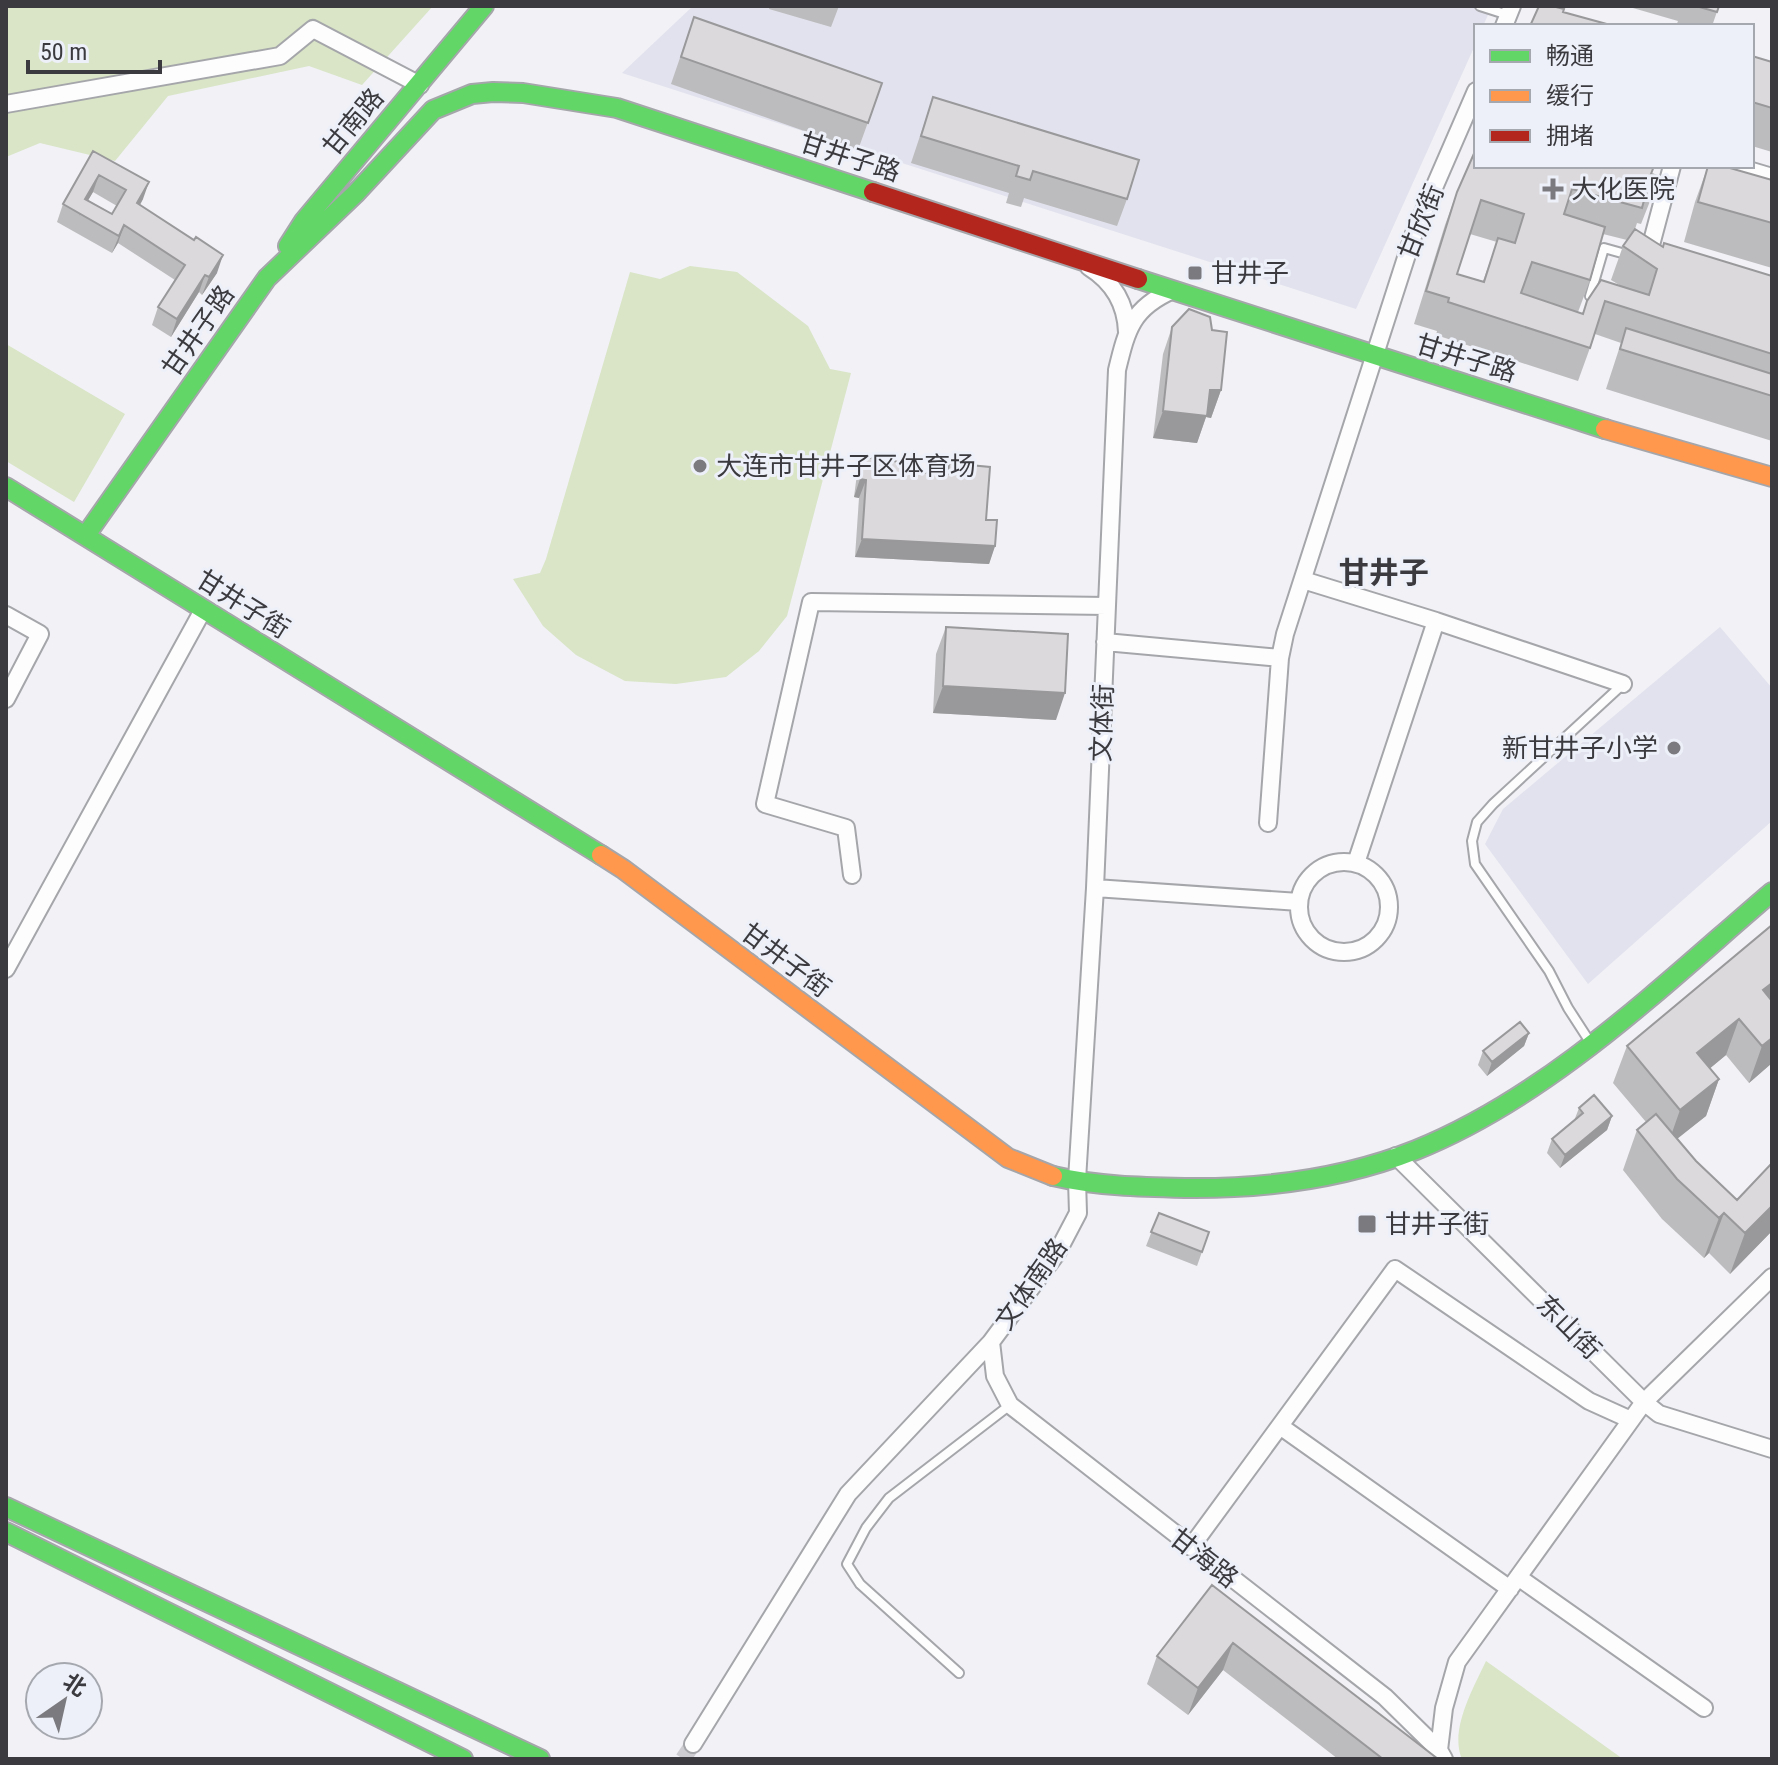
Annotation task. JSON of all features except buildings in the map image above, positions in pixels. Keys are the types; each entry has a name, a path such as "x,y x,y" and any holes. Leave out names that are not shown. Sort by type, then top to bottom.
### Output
{"street":[{"name":"甘南路","path":"267,278 304,221 484,6"},
{"path":"6,104 280,56 313,29 420,85"},
{"name":"甘井子路","path":"86,535 267,278 356,193 433,110 472,94 493,92 523,93 617,108 1374,356 1659,446 1772,477"},
{"name":"甘欣街","path":"1268,823 1280,658 1413,236 1474,96"},
{"path":"1653,261 1672,168"},
{"path":"1742,168 1772,177"},
{"path":"1074,258 1112,286 1126,316 1127,332"},
{"name":"文体街","path":"1077,1180 1095,888 1117,370 1127,332 1137,314 1153,299 1173,290"},
{"name":"甘井子街","path":"6,487 623,869 1008,1158 1045,1174 1117,1186 1195,1189 1270,1184 1396,1156 1445,1136 1480,1117 1591,1044 1772,892"},
{"path":"1303,580 1623,684"},
{"path":"852,875 846,828 765,804 811,602 1107,606"},
{"path":"6,969 203,610"},
{"path":"6,615 40,634 6,699"},
{"path":"1356,863 1436,621"},
{"path":"1105,642 1280,658"},
{"path":"1341,861 1356,863 1371,870 1381,881 1388,895 1390,911 1379,937 1368,947 1340,953 1313,941 1304,930 1299,916 1299,902 1303,887 1312,874 1325,865 1341,861"},
{"path":"1095,888 1299,902"},
{"name":"东山街","path":"1396,1156 1659,1414 1772,1449"},
{"name":"文体南路","path":"693,1744 848,1494 991,1342 1057,1253 1078,1213 1077,1180"},
{"path":"1191,1547 1395,1269 1589,1401 1631,1420"},
{"path":"1442,1754 1444,1708 1457,1662 1644,1402 1772,1277"},
{"name":"甘海路","path":"991,1342 995,1376 1010,1405 1385,1697 1442,1754"},
{"path":"1280,1426 1704,1708"},
{"path":"6,1507 540,1759"},
{"path":"6,1532 463,1759"}],"lane":[{"path":"1480,6 1508,16"},
{"path":"1590,296 1604,248 1653,261"},
{"path":"1591,1044 1549,971 1475,864 1472,841 1477,822 1493,804 1623,684"},
{"path":"959,1673 860,1584 847,1564 866,1528 889,1498 1010,1405"}],"shaded area":[{"path":"693,6 1492,6 1484,24 1474,24 1474,47 1356,309 622,73"},
{"name":"新甘井子小学","path":"1720,627 1772,688 1772,821 1588,984 1485,844 1503,809"}],"green space":[{"path":"6,6 433,6 362,85 309,66 168,96 115,161 40,143 6,157"},
{"name":"大连市甘井子区体育场","path":"690,266 737,272 808,326 830,369 851,373 787,616 759,651 726,677 676,684 625,681 576,655 543,626 513,579 540,573 546,559 630,272 660,279"},
{"path":"6,344 125,414 74,502 6,461"},
{"path":"1486,1661 1623,1759 1462,1759 1459,1748 1461,1722"}],"tunnel":[{"path":"683,1759 693,1744"}],"traffic: fast":[{"path":"288,246 304,221 484,6"},
{"path":"86,535 267,278 356,193 433,110 472,94 493,92 523,93 617,108 873,192"},
{"path":"1138,279 1605,429"},
{"path":"6,487 601,855"},
{"path":"1053,1176 1135,1186 1244,1187 1331,1175 1416,1150 1513,1100 1559,1069 1647,1000 1772,892"},
{"path":"6,1507 540,1759"},
{"path":"6,1532 463,1759"}],"traffic: slow":[{"path":"1605,429 1772,477"},
{"path":"601,855 1008,1158 1053,1176"}],"traffic: jam":[{"path":"873,192 1138,279"}],"place":[{"name":"大化医院","path":"1553,189"},
{"name":"甘井子","path":"1195,273"},
{"name":"大连市甘井子区体育场","path":"700,466"},
{"name":"新甘井子小学","path":"1674,748"},
{"name":"甘井子街","path":"1367,1224"}],"district":[{"name":"甘井子","path":"1384,572"}]}
